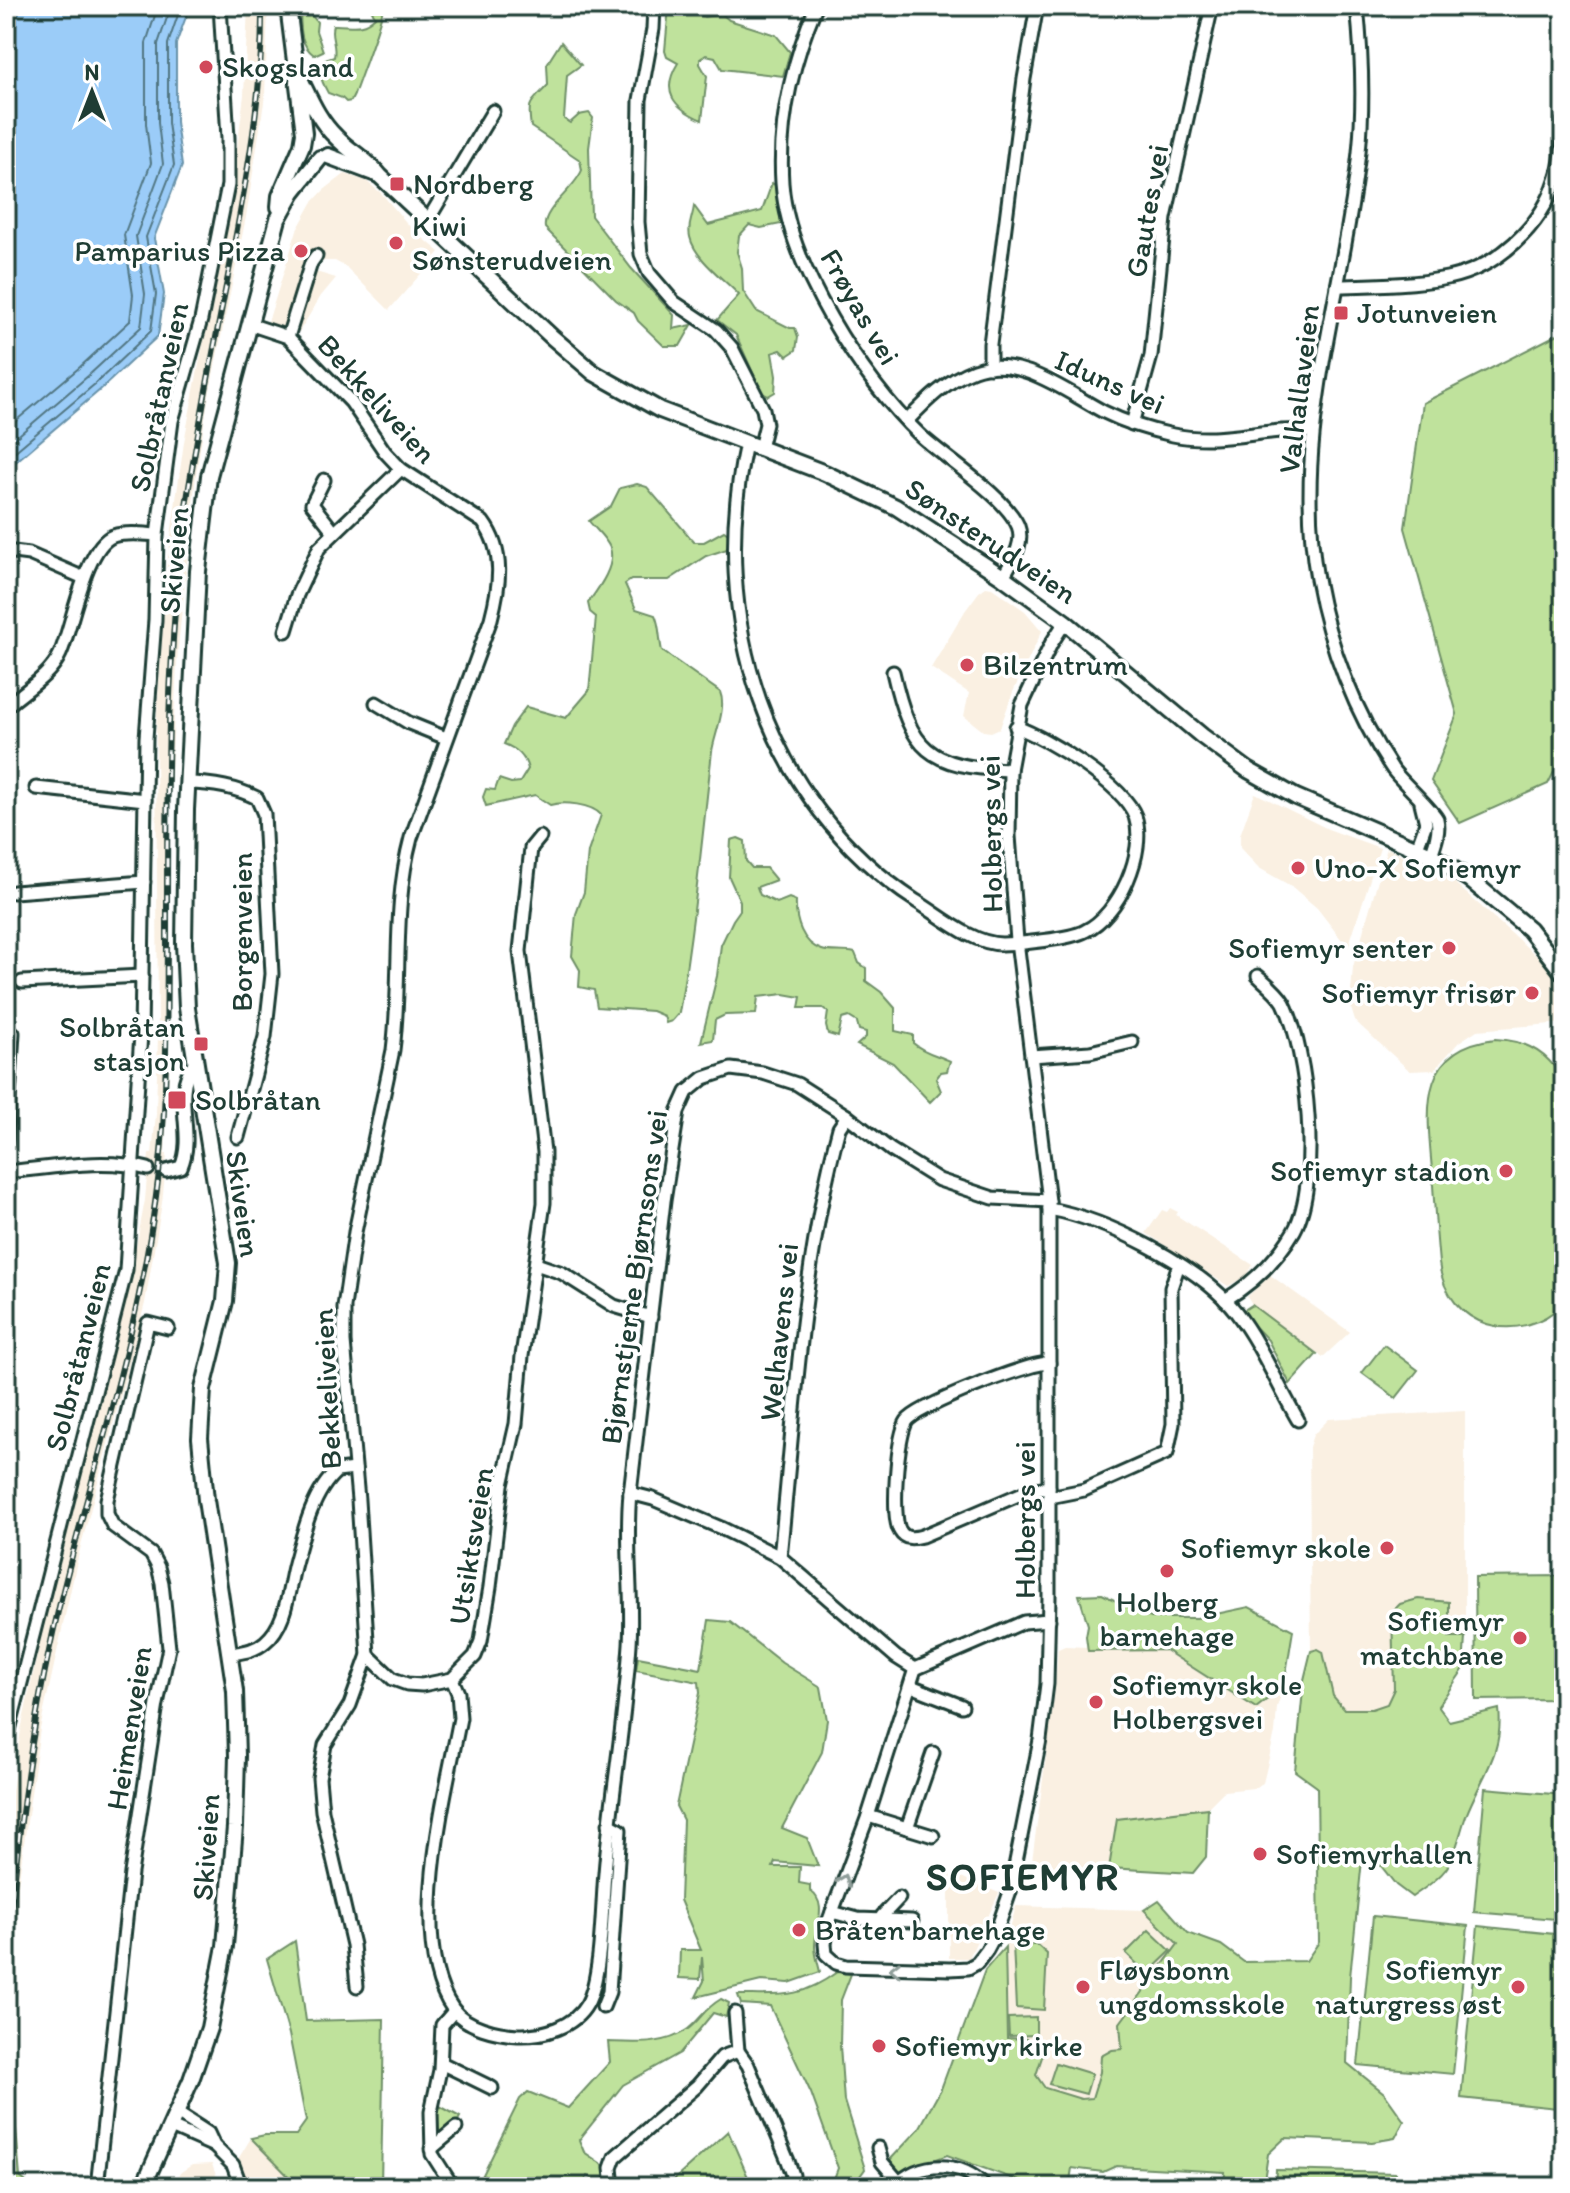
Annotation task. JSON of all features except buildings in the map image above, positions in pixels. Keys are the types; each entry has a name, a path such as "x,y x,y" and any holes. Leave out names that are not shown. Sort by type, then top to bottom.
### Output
{"main road":[{"path":"288,6 303,139 308,155 324,157 334,147 330,131 296,71"},
{"path":"303,139 313,126 330,131"},
{"name":"Sønsterudveien","path":"330,131 368,161 380,176 594,373 645,403 825,473 877,497 1003,577 1065,622 1202,736 1248,770 1296,797 1417,848 1469,879 1505,907 1562,964"},
{"name":"Skiveien","path":"143,2187 199,2060 209,2028 227,1930 235,1827 237,1756 230,1654 206,1500 200,1421 203,1389 225,1301 228,1263 194,1063 184,960 187,783 198,571 206,498 217,441 278,219 280,196 303,139"},
{"name":"Sønsterudveien","path":"324,157 380,176"},
{"name":"Skiveien","path":"278,219 293,192 324,157"}],"street":[{"name":"Solbråtanveien","path":"6,1742 126,1270 135,1166 133,1144 141,1033 146,738 155,620 157,535 172,421 201,320 228,185 220,6"},
{"path":"654,6 640,100 638,222 641,254 649,273 674,302 716,330 732,348 763,409 766,424 753,446 736,527 738,604 749,667 761,706 791,771 823,820 875,871 909,896 978,938 1002,944 1073,936 1101,921 1128,878 1137,854 1135,817 1108,784 1063,750 1037,734 1016,727"},
{"name":"Frøyas vei","path":"816,6 793,68 787,93 782,146 784,197 797,243 827,309 868,375 907,421 1000,504 1017,525 1019,544 1003,577"},
{"path":"907,421 947,384 976,369 990,367 990,344 1022,88 1037,6"},
{"name":"Gautes vei","path":"1132,424 1151,356 1165,218 1212,6"},
{"name":"Valhallaveien","path":"1357,6 1360,134 1313,431 1310,498 1313,547 1317,579 1332,637 1351,690 1368,727 1399,777 1421,803 1432,810 1438,823 1431,855"},
{"path":"428,220 493,111"},
{"path":"1337,286 1449,278 1480,267 1505,252 1534,221 1554,186 1562,153 1564,119"},
{"name":"Bekkeliveien","path":"288,337 311,263 316,256"},
{"name":"Bekkeliveien","path":"249,324 288,337 351,402 385,452 401,469 483,522 493,535 498,555 498,584 491,619 446,738 403,867 393,1050 347,1274 344,1342 368,1655 350,1705 325,1745 319,1778 322,1811 353,1945 357,1986"},
{"name":"Iduns vei","path":"990,367 1035,376 1132,424 1164,433 1211,440 1313,431"},
{"path":"286,631 310,563 319,548 401,469"},
{"path":"324,480 312,504 334,532"},
{"path":"6,716 9,702 51,669 59,656 84,578 101,544 112,536 157,535"},
{"path":"6,551 29,554 84,578"},
{"name":"Holbergs vei","path":"832,1912 825,1944 826,1954 836,1963 873,1968 968,1968 987,1950 1010,1892 1042,1728 1049,1620 1049,1205 1017,941 1009,836 1010,770 1016,727 1029,685 1065,622"},
{"path":"893,672 910,728 934,757 955,765 1010,770"},
{"path":"376,703 409,723 446,738"},
{"name":"Borgenveien","path":"187,783 247,793 257,798 264,814 272,974 265,1037 238,1137"},
{"path":"36,788 145,800"},
{"path":"1417,848 1426,823 1421,803"},
{"name":"Utsiktsveien","path":"452,1679 475,1656 481,1641 502,1485 516,1424 522,1356 544,1203 544,1152 520,951 531,848 540,837"},
{"path":"14,892 144,882"},
{"path":"22,982 142,976"},
{"path":"1225,1300 1270,1266 1295,1230 1303,1203 1310,1157 1305,1091 1290,1019 1282,999 1258,976"},
{"path":"6,1028 13,1033 6,1147"},
{"path":"1031,1056 1081,1054 1132,1042"},
{"path":"166,1171 181,1167 186,1154 183,1099 186,1074 194,1063"},
{"name":"Bjørnstjerne Bjørnsons vei","path":"454,2011 487,2030 527,2035 557,2030 579,2015 588,2003 594,1986 630,1644 627,1521 630,1493 678,1112 693,1085 731,1069 763,1073 797,1084 939,1180 993,1198 1049,1205 1094,1221 1179,1264 1225,1300 1249,1331 1298,1420"},
{"name":"Welhavens vei","path":"780,1557 800,1334 816,1223 839,1128 847,1116"},
{"path":"6,1172 75,1166 135,1166 148,1169"},
{"path":"536,1264 562,1273 614,1306 651,1317"},
{"path":"1049,1363 1026,1367 935,1404 908,1419 899,1448 896,1514 898,1529 903,1535 911,1538 922,1536 1030,1490 1084,1490 1167,1453 1173,1424 1171,1288 1179,1264"},
{"name":"Heimenveien","path":"97,2187 131,1873 157,1704 169,1648 158,1567 151,1554 113,1526 107,1514 107,1500 148,1323 168,1328"},
{"path":"230,1654 255,1649 268,1641 279,1625 318,1497 337,1471 355,1469"},
{"path":"630,1493 653,1499 721,1528 780,1557 896,1657 915,1669"},
{"path":"915,1669 1024,1622 1049,1620"},
{"path":"368,1655 393,1679 422,1685 452,1679 458,1693 460,1718 433,1870 432,1901 438,1976 454,2011 442,2025 441,2063 431,2104 431,2149 453,2187"},
{"path":"912,1921 858,1919 832,1912 868,1816 915,1669"},
{"path":"911,1686 962,1706"},
{"path":"907,1828 933,1753"},
{"path":"868,1816 933,1836"},
{"name":"Bjørnstjerne Bjørnsons vei","path":"603,2007 609,1992 620,1830 609,1824"},
{"path":"882,1919 899,1898"},
{"path":"735,2013 738,2051 748,2065 788,2161 793,2175 790,2187"},
{"path":"613,2187 611,2168 615,2157 697,2086 722,2057 738,2051"},
{"path":"441,2063 492,2088"},
{"path":"174,2120 214,2146 233,2165 241,2187"},
{"path":"431,2149 456,2128"},
{"path":"878,2148 879,2156 896,2184 916,2172 945,2165 970,2173 986,2187"}],"shaded area":[{"path":"248,6 268,6 265,96 246,217 196,474 178,647 170,792 169,1071 162,1203 145,1303 78,1557 40,1729 18,1886 6,2135 6,1837 21,1730 59,1553 126,1301 145,1200 149,1154 152,1154 158,1034 156,732 166,572 184,442 229,210 244,95"},
{"path":"345,174 366,181 381,193 411,228 440,252 389,310 346,267 335,261 319,263 316,272 336,278 299,332 268,322 297,230 312,203"},
{"path":"986,587 1025,611 1042,631 1000,728 991,732 983,731 964,716 969,693 931,668 965,611"},
{"path":"1255,793 1328,829 1380,848 1348,948 1317,908 1291,886 1259,868 1240,848 1240,835"},
{"path":"1387,848 1448,877 1540,959 1554,977 1564,1000 1564,1023 1477,1030 1459,1042 1434,1070 1410,1071 1355,1021 1350,1005 1353,967"},
{"path":"1170,1208 1253,1265 1246,1276 1228,1286 1146,1233 1162,1210 1167,1212"},
{"path":"1270,1275 1350,1332 1323,1357 1252,1305 1247,1297"},
{"name":"Sofiemyr skole","path":"1465,1411 1465,1637 1449,1637 1392,1613 1394,1689 1388,1704 1372,1709 1344,1709 1333,1696 1318,1649 1311,1651 1309,1447 1313,1435 1329,1419"},
{"path":"1102,1594 1151,1618 1197,1618 1249,1607 1293,1630 1263,1783 1254,1788 1224,1791 1208,1807 1206,1857 1193,1873 1109,1868 1031,1868 1058,1649 1065,1646 1086,1647 1088,1625 1079,1595"},
{"path":"949,1872 999,1893 969,1958 949,1958"},
{"path":"1016,1906 1144,1910 1178,1944 1120,2023 1122,2050 1101,2056 1092,2098 1081,2099 1045,2088 1007,2038 1005,1947"},
{"path":"251,2138 296,2182 299,2187 221,2187"},
{"path":"212,2164 220,2187 168,2187 192,2165"}],"green space":[{"path":"300,6 311,6 310,13 317,22 316,31 323,51 314,55 303,39"},
{"path":"370,6 383,6 382,12 354,95 351,101 346,102 328,93 321,69 325,60 334,57 333,25 365,24 375,17"},
{"path":"669,6 685,6 704,17 722,14 729,20 776,35 790,52 783,76 722,69 715,57 706,55 700,59 707,76 702,120 692,115 677,104 670,91 670,82 678,63 667,57 665,51"},
{"path":"561,42 581,65 567,75 564,119 570,123 579,115 589,113 593,118 589,148 591,216 631,268 674,315 673,329 692,325 680,346 664,346 545,228 545,221 554,206 582,170 580,160 531,127 530,106 548,85 547,64"},
{"path":"772,183 776,186 781,224 761,228 749,225 739,236 737,252 742,268 743,291 756,311 795,328 798,337 796,350 787,356 781,350 772,353 775,392 768,396 762,393 736,335 717,320 739,295 698,253 689,229 694,206 708,225 762,211"},
{"path":"1564,331 1564,752 1548,784 1460,823 1431,781 1457,714 1405,528 1423,403"},
{"path":"637,484 647,487 694,542 704,542 724,531 730,542 727,549 706,556 669,580 631,580 625,584 636,609 655,615 662,651 720,692 722,698 712,751 679,1013 666,1023 664,1016 652,1011 597,1007 594,990 579,987 580,970 572,956 576,914 584,892 588,852 601,815 577,804 550,805 535,795 486,806 483,797 486,789 495,790 499,779 520,782 528,769 520,754 504,744 526,707 566,718 589,691 596,617 590,612 588,603 605,577 611,555 606,541 589,521 611,506 620,488"},
{"path":"738,838 745,841 746,861 752,868 766,868 776,880 757,887 760,895 777,903 789,898 796,901 799,923 809,942 822,950 855,953 859,963 866,968 866,981 895,1008 895,1031 913,1035 913,1043 917,1046 950,1061 947,1071 941,1072 936,1079 941,1091 930,1102 893,1063 857,1045 866,1037 866,1032 859,1030 857,1022 849,1017 842,1019 838,1037 828,1034 828,1012 823,1008 799,1008 801,997 784,994 758,997 756,1014 725,1015 715,1020 713,1040 701,1042 721,945 740,910 740,901 729,877 731,840"},
{"path":"1495,1039 1517,1042 1536,1050 1552,1064 1564,1082 1564,1303 1546,1317 1527,1325 1507,1327 1488,1324 1470,1316 1456,1303 1445,1285 1439,1263 1429,1126 1432,1086 1439,1069 1452,1055 1470,1045"},
{"path":"1252,1305 1317,1354 1290,1384 1268,1340 1241,1312"},
{"path":"1384,1345 1418,1370 1396,1398 1362,1373"},
{"name":"Sofiemyr matchbane","path":"1564,1576 1564,1699 1476,1700 1475,1577"},
{"path":"1102,1594 1151,1618 1197,1618 1249,1607 1293,1630 1284,1686 1256,1708 1165,1650 1088,1651 1088,1625 1079,1595"},
{"path":"1418,1599 1449,1602 1449,1637 1465,1637 1463,1670 1438,1706 1449,1721 1499,1709 1500,1725 1495,1752 1466,1816 1452,1857 1438,1877 1412,1897 1396,1885 1374,1857 1362,1860 1350,1977 1347,2063 1384,2093 1404,2121 1395,2138 1372,2142 1285,2138 1268,2154 1263,2187 1224,2187 1225,2172 1116,2166 1103,2172 1072,2168 1069,2187 1029,2187 1028,2184 947,2155 900,2173 888,2162 919,2129 941,2089 985,1970 1005,1947 1007,2038 1026,2039 1043,2054 1036,2075 1045,2088 1081,2099 1092,2098 1101,2056 1122,2049 1120,2023 1178,1944 1144,1910 1159,1900 1188,1933 1221,1945 1244,1962 1306,1961 1319,1942 1317,1787 1295,1771 1304,1680 1311,1651 1318,1649 1323,1652 1333,1696 1344,1709 1372,1709 1387,1704 1394,1689 1392,1612 1400,1604"},
{"path":"709,1620 730,1622 782,1663 821,1687 827,1720 822,1752 782,1828 807,1838 818,1866 775,1862 773,1867 800,1867 799,1883 810,1885 810,1891 819,1902 815,1946 820,1972 789,1983 761,1981 696,1997 704,1981 702,1957 700,1979 679,1978 680,1950 701,1950 680,1900 683,1820 676,1806 700,1693 699,1682 636,1670 638,1657 701,1669"},
{"path":"1485,1788 1564,1795 1555,1919 1474,1912"},
{"path":"1208,1808 1206,1857 1193,1873 1109,1868 1117,1819"},
{"path":"1373,1916 1468,1926 1453,2074 1358,2065"},
{"name":"Sofiemyr naturgress øst","path":"1478,1926 1564,1935 1564,2039 1557,2108 1461,2098"},
{"path":"1149,1930 1171,1951 1147,1974 1126,1953"},
{"path":"295,1941 306,2021 384,2019 381,2187 299,2187 251,2138 296,2135 306,2121 289,2034 267,1959"},
{"path":"1013,1944 1037,1945 1047,1954 1044,2010 1016,2008"},
{"path":"837,1972 851,1974 841,2000 840,2046 844,2101 865,2169 852,2187 831,2187 838,2168 811,2093 770,2006 741,2004 738,1995 790,1994 812,1987"},
{"path":"721,1999 729,2003 726,2017 713,2013 680,2053 623,2085 579,2140 584,2152 606,2167 602,2184 588,2176 580,2187 477,2187 520,2099 528,2092 568,2108 610,2062 608,2042 650,2042 670,2038 688,2029"},
{"path":"1036,2017 1036,2035 1009,2036 1008,2018"},
{"path":"1056,2063 1092,2074 1086,2094 1049,2084"},
{"path":"434,2103 460,2117 455,2126 435,2143"},
{"path":"15,2116 20,2177 32,2187 6,2187"},
{"path":"728,2131 748,2177 739,2187 681,2187 675,2179"},
{"path":"1276,2170 1396,2173 1396,2187 1275,2187"}],"water":[{"path":"6,6 190,6 176,44 176,122 182,166 154,238 164,294 158,336 6,470"}],"railway":[{"path":"6,1985 18,1842 39,1701 59,1607 138,1300 156,1196 166,1039 169,728 174,620 185,513 250,156 258,96 262,6"}],"place":[{"name":"Skogsland","path":"206,67"},
{"name":"Nordberg","path":"397,184"},
{"name":"Kiwi Sønsterudveien","path":"396,243"},
{"name":"Pamparius Pizza","path":"301,251"},
{"name":"Jotunveien","path":"1341,313"},
{"name":"Bilzentrum","path":"967,665"},
{"name":"Uno-X Sofiemyr","path":"1298,868"},
{"name":"Sofiemyr senter","path":"1449,948"},
{"name":"Sofiemyr frisør","path":"1532,993"},
{"name":"Solbråtan stasjon","path":"201,1044"},
{"name":"Solbråtan","path":"177,1100"},
{"name":"Sofiemyr stadion","path":"1506,1171"},
{"name":"Sofiemyr skole","path":"1387,1548"},
{"name":"Holberg barnehage","path":"1167,1571"},
{"name":"Sofiemyr matchbane","path":"1520,1638"},
{"name":"Sofiemyr skole Holbergsvei","path":"1096,1702"},
{"name":"Sofiemyrhallen","path":"1260,1854"},
{"name":"Bråten barnehage","path":"799,1930"},
{"name":"Fløysbonn ungdomsskole","path":"1083,1987"},
{"name":"Sofiemyr naturgress øst","path":"1518,1987"},
{"name":"Sofiemyr kirke","path":"879,2046"}],"district":[{"name":"SOFIEMYR","path":"1023,1877"}]}
